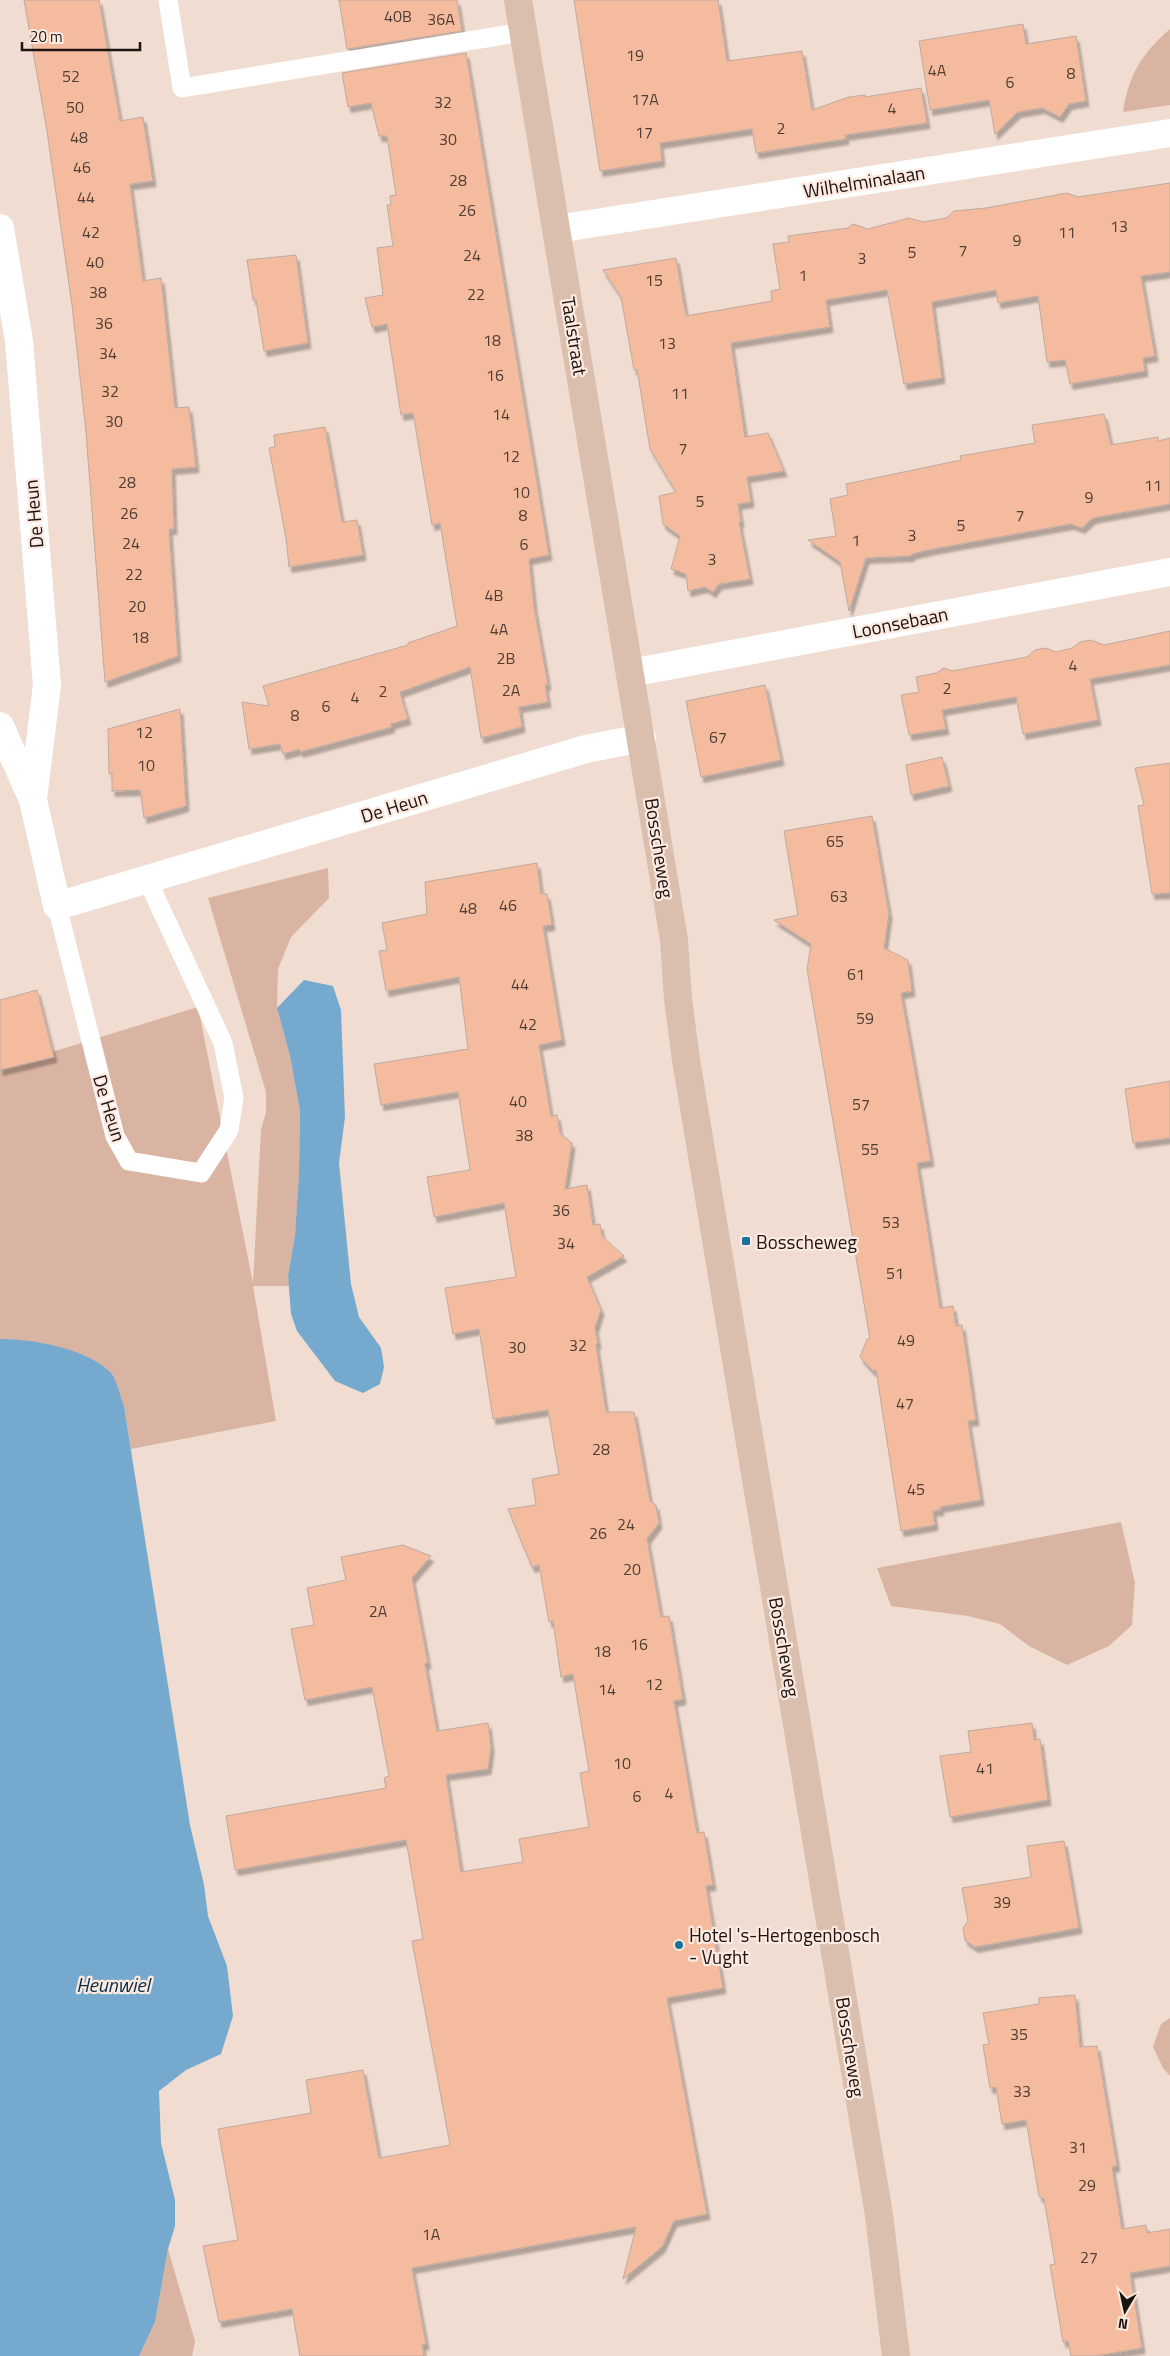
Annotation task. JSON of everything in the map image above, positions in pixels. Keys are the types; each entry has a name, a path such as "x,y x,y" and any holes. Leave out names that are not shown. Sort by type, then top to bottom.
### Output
{"main road":[{"name":"Taalstraat","path":"518,0 558,229 630,673"},
{"name":"Bosscheweg","path":"630,673 674,940 678,999 686,1060 876,2196 896,2356"}],"street":[{"name":"Wilhelminalaan","path":"558,229 1170,133"},
{"name":"De Heun","path":"0,228 20,341 47,685 33,800"},
{"name":"Loonsebaan","path":"630,673 1170,572"},
{"name":"De Heun","path":"0,726 33,800 57,906 586,749 642,738"}],"lane":[{"path":"168,0 182,88 523,32"},
{"name":"De Heun","path":"57,906 115,1136 129,1161 201,1173 229,1130 234,1098 223,1043 147,880"}],"shaded area":[{"path":"1170,29 1170,105 1123,112 1125,99 1138,66 1144,56"},
{"path":"328,868 329,898 291,937 278,969 277,1008 290,1056 300,1111 299,1174 295,1235 288,1275 289,1286 253,1286 276,1421 131,1449 124,1406 12,1339 0,1339 0,1068 198,1007 253,1283 261,1130 266,1112 266,1092 208,898"},
{"path":"1121,1522 1135,1583 1132,1625 1109,1646 1067,1665 1029,1646 1000,1624 968,1616 891,1606 877,1568"},
{"path":"1170,2018 1170,2076 1163,2068 1153,2047 1161,2024"},
{"path":"168,2249 195,2341 192,2356 139,2356 155,2322"}],"water":[{"path":"304,980 333,986 341,1010 345,1117 339,1163 351,1284 359,1317 381,1348 384,1367 380,1384 363,1393 335,1381 297,1331 291,1314 288,1276 295,1235 299,1174 300,1111 290,1056 277,1008"},
{"name":"Heunwiel","path":"0,1339 43,1343 74,1351 101,1364 111,1373 117,1384 124,1406 190,1825 204,1885 208,1916 227,1966 233,2016 221,2054 186,2070 159,2091 161,2143 175,2200 175,2226 168,2249 155,2322 139,2356 0,2356"}],"building":[{"path":"24,0 99,0 120,121 143,117 153,181 130,184 143,281 161,278 175,408 189,407 196,467 172,469 174,529 169,529 178,656 105,682 86,432 72,305 47,131"},
{"path":"339,0 457,0 462,31 347,49"},
{"path":"574,0 718,0 727,61 802,51 812,110 849,97 865,95 865,97 921,88 927,123 845,135 846,139 756,153 752,129 660,143 662,161 600,171"},
{"path":"1023,24 1026,44 1076,36 1086,101 1069,104 1060,117 1042,108 1018,112 995,134 989,100 930,110 919,41"},
{"path":"466,53 549,555 529,559 534,607 548,685 545,685 548,702 519,707 522,727 481,738 470,667 400,692 408,719 391,724 392,727 300,752 300,749 283,754 280,744 249,749 242,702 269,706 263,686 408,645 408,643 457,626 440,523 432,525 413,413 401,415 387,324 372,327 365,298 383,295 377,248 393,246 387,205 391,205 390,196 396,195 387,136 379,136 371,103 348,107 342,73"},
{"path":"1170,183 1170,272 1141,276 1155,356 1143,358 1145,371 1070,384 1065,360 1047,362 1038,296 998,303 996,290 932,302 942,378 904,384 887,290 826,300 830,327 731,343 745,437 768,433 784,471 747,477 751,502 738,504 741,522 739,522 750,579 719,584 713,592 705,587 688,591 686,574 671,569 680,536 663,524 659,496 676,492 650,449 637,369 634,370 621,297 603,270 676,258 686,316 772,301 771,291 780,289 773,244 789,242 788,236 848,228 853,224 868,229 909,218 923,222 946,218 954,211 986,208 1067,193 1078,197"},
{"path":"296,255 308,343 264,351 256,300 253,300 247,260"},
{"path":"1104,414 1111,445 1158,437 1158,441 1170,438 1170,504 1093,518 1082,528 1071,524 933,549 912,554 911,556 866,558 849,611 840,562 808,540 836,536 830,499 848,495 846,484 961,460 960,456 1035,443 1032,425"},
{"path":"325,427 342,522 357,520 363,555 289,567 286,538 269,448 275,447 274,435"},
{"path":"1170,631 1170,665 1090,679 1098,720 1023,734 1016,697 942,710 946,729 909,735 901,695 919,692 916,677 936,673 944,668 952,671 1027,657 1035,650 1046,648 1056,652 1072,648 1080,642 1091,640 1104,645"},
{"path":"765,685 781,760 701,777 686,701"},
{"path":"180,709 186,806 144,818 140,790 112,791 112,773 109,774 108,729"},
{"path":"942,757 949,786 911,795 906,765"},
{"path":"1170,763 1170,893 1152,894 1138,806 1144,805 1135,768"},
{"path":"872,816 889,914 884,948 908,960 912,991 901,993 931,1161 917,1163 940,1308 953,1306 956,1326 962,1325 976,1420 968,1421 981,1500 940,1507 941,1510 933,1511 935,1525 901,1531 876,1370 873,1371 860,1357 867,1339 870,1339 807,969 811,944 774,920 798,915 784,831"},
{"path":"537,863 541,894 547,894 552,925 543,926 562,1040 539,1045 551,1116 557,1115 560,1133 572,1143 565,1189 587,1185 593,1225 600,1224 602,1236 624,1256 587,1277 601,1310 595,1328 598,1343 596,1344 606,1412 634,1412 650,1501 656,1505 659,1523 647,1539 661,1617 669,1616 683,1699 674,1701 697,1833 704,1832 713,1885 706,1886 723,1988 667,1998 707,2214 674,2221 662,2247 623,2279 636,2227 412,2268 426,2344 422,2345 424,2356 300,2356 292,2309 219,2322 203,2246 238,2240 218,2129 311,2113 306,2080 363,2070 379,2158 450,2145 412,1941 423,1939 406,1840 235,1870 226,1816 386,1788 384,1778 389,1776 372,1687 305,1700 291,1629 314,1625 307,1588 346,1580 341,1557 403,1545 431,1556 412,1578 428,1663 425,1664 437,1731 488,1723 491,1747 488,1769 446,1775 461,1872 523,1862 519,1839 589,1827 580,1773 589,1771 573,1674 561,1677 553,1621 549,1622 539,1565 532,1567 508,1509 536,1505 532,1479 559,1474 548,1410 493,1419 479,1329 453,1334 445,1288 516,1277 504,1203 434,1217 427,1177 470,1170 458,1092 381,1105 374,1064 468,1049 459,977 386,991 379,951 387,950 382,923 427,914 425,882"},
{"path":"37,990 54,1057 0,1070 0,1000"},
{"path":"1170,1081 1170,1138 1133,1143 1125,1089"},
{"path":"1032,1723 1034,1740 1040,1739 1048,1800 950,1817 940,1756 971,1752 968,1731"},
{"path":"1064,1841 1079,1928 975,1947 965,1940 963,1928 968,1921 962,1888 1031,1877 1027,1846"},
{"path":"1075,1995 1080,2047 1097,2046 1117,2166 1112,2167 1122,2229 1146,2225 1147,2233 1170,2229 1170,2266 1130,2273 1142,2348 1095,2356 1071,2356 1068,2341 1063,2342 1050,2265 1055,2264 1044,2199 1039,2196 1026,2120 1002,2124 996,2087 990,2088 983,2045 989,2044 983,2013 1039,2004 1039,1998"}],"place":[{"name":"Bosscheweg","path":"746,1241"},
{"name":"Hotel 's-Hertogenbosch - Vught","path":"679,1945"}]}
